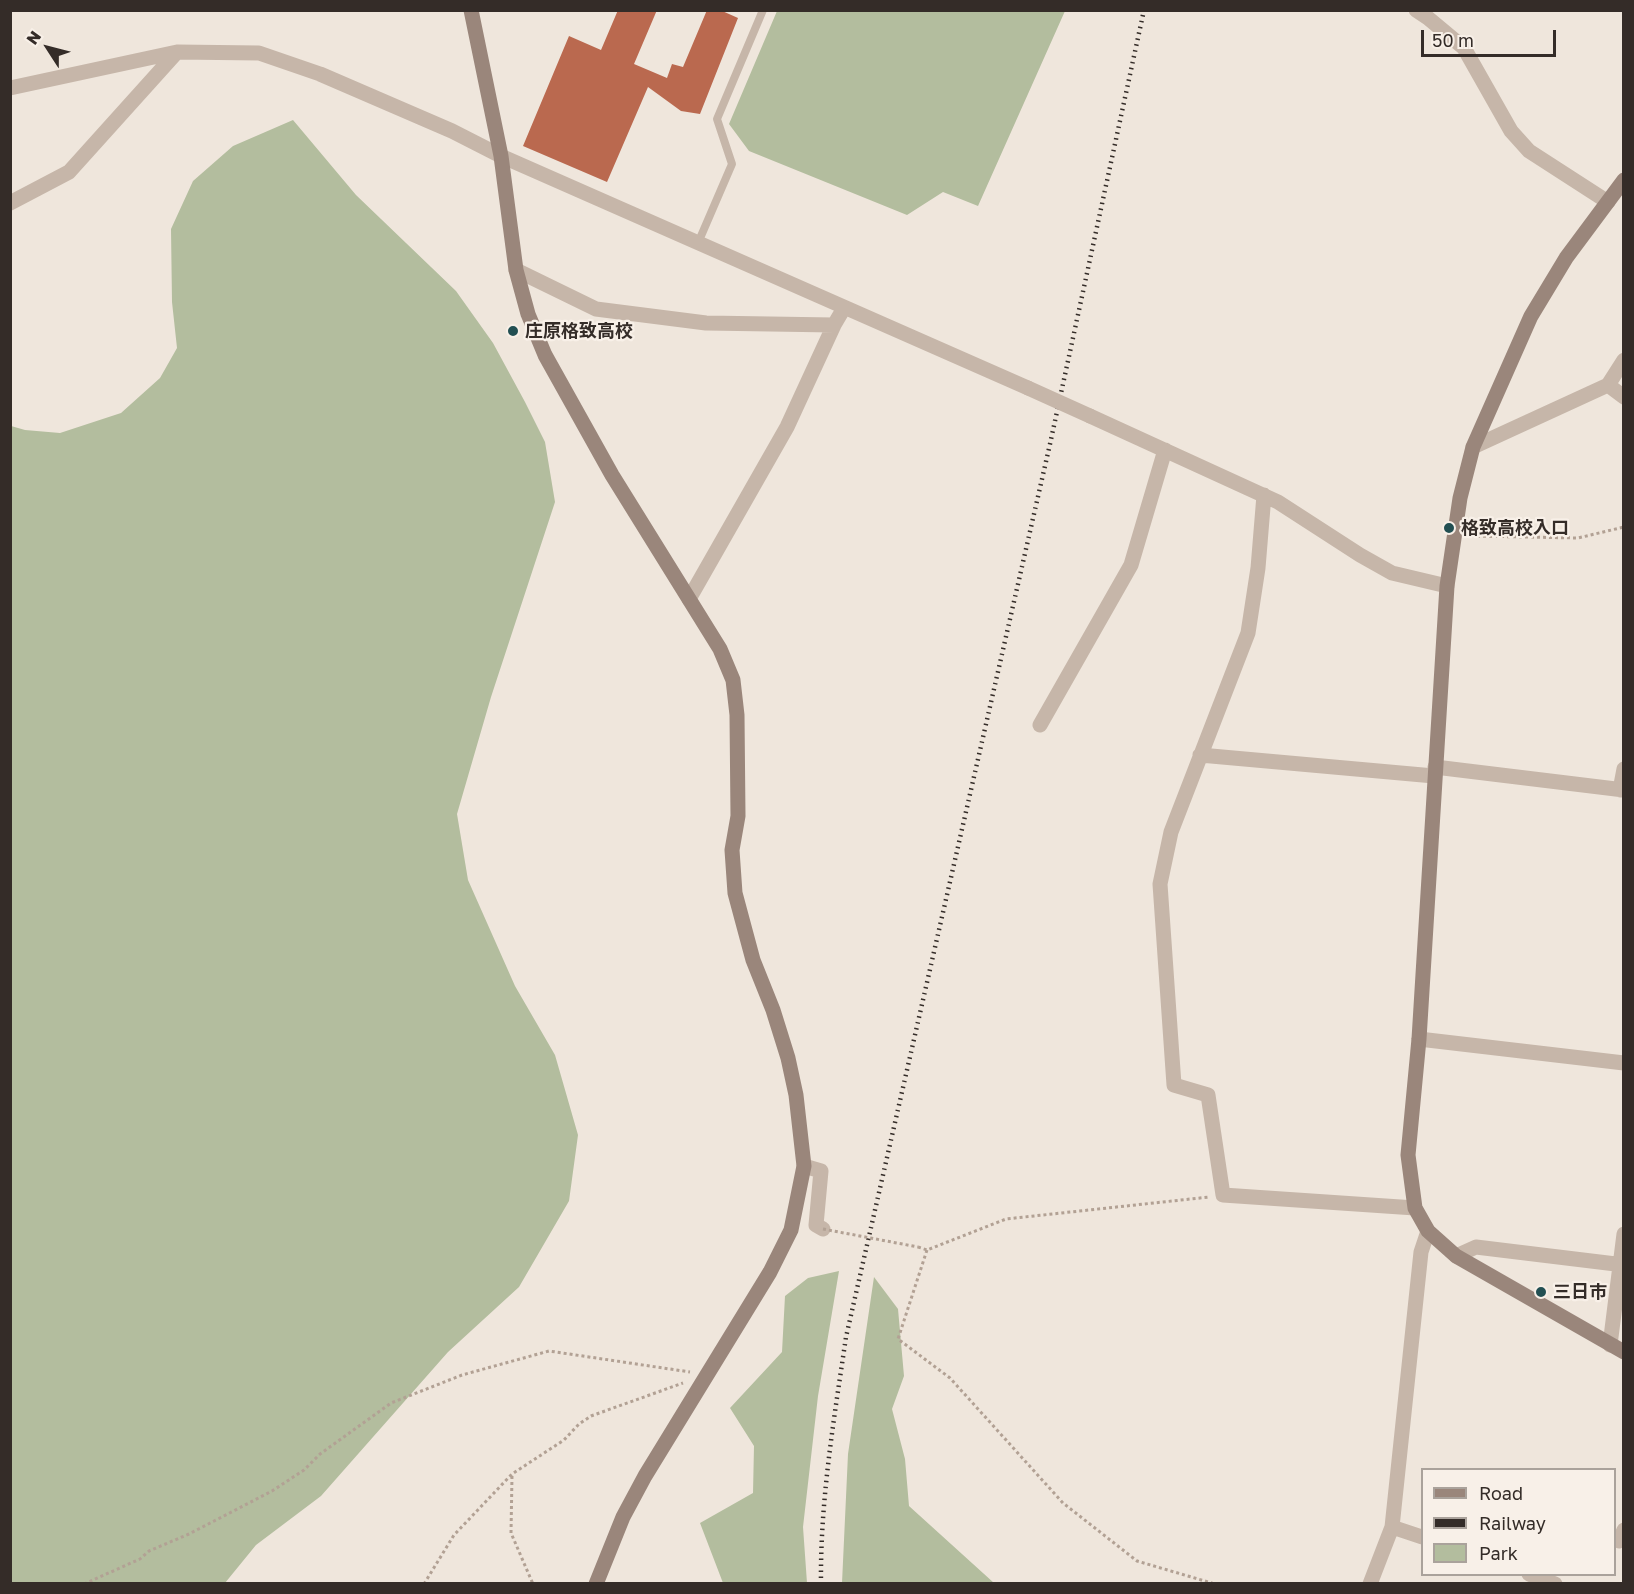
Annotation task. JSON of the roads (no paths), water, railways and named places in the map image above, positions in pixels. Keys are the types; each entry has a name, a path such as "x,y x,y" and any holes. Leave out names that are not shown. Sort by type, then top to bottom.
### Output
{"street":[{"path":"471,10 501,156 516,270 528,314 545,355 612,475 720,650 733,680 738,726 738,816 732,850 735,893 753,960 773,1010 788,1058 796,1095 804,1166 790,1230 770,1272 645,1476 623,1517 596,1584"},
{"path":"1416,10 1464,48 1511,131 1529,151 1608,202"},
{"path":"10,203 69,172 177,52"},
{"path":"10,88 177,52 259,53 320,74 1264,495 1392,573 1447,586"},
{"path":"1623,180 1566,258 1531,316 1473,447 1460,498 1447,586 1419,1039 1408,1155 1415,1208 1428,1231 1456,1256 1617,1349 1623,1234"},
{"path":"516,270 596,309 706,323 834,325"},
{"path":"689,599 787,427 844,308"},
{"path":"1473,447 1608,385 1623,360"},
{"path":"1608,385 1623,397"},
{"path":"1040,725 1131,565 1165,450"},
{"path":"1264,495 1258,568 1248,633 1171,832 1160,884 1174,1085 1208,1095 1223,1195 1415,1208"},
{"path":"1200,755 1435,771 1622,790 1623,769"},
{"path":"1419,1039 1623,1063"},
{"path":"804,1166 821,1171 816,1225 823,1229"},
{"path":"1370,1584 1392,1527 1420,1252 1428,1231"},
{"path":"1456,1256 1476,1247 1622,1265"},
{"path":"1392,1527 1421,1537"},
{"path":"1532,1576 1555,1584"}],"lane":[{"path":"698,243 732,164 717,119 763,10"}],"railway":[{"path":"821,1584 825,1491 846,1337 1050,444 1144,10"}],"place":[{"name":"庄原格致高校","path":"513,331"},
{"name":"格致高校入口","path":"1449,528"},
{"name":"三日市","path":"1541,1292"}]}
